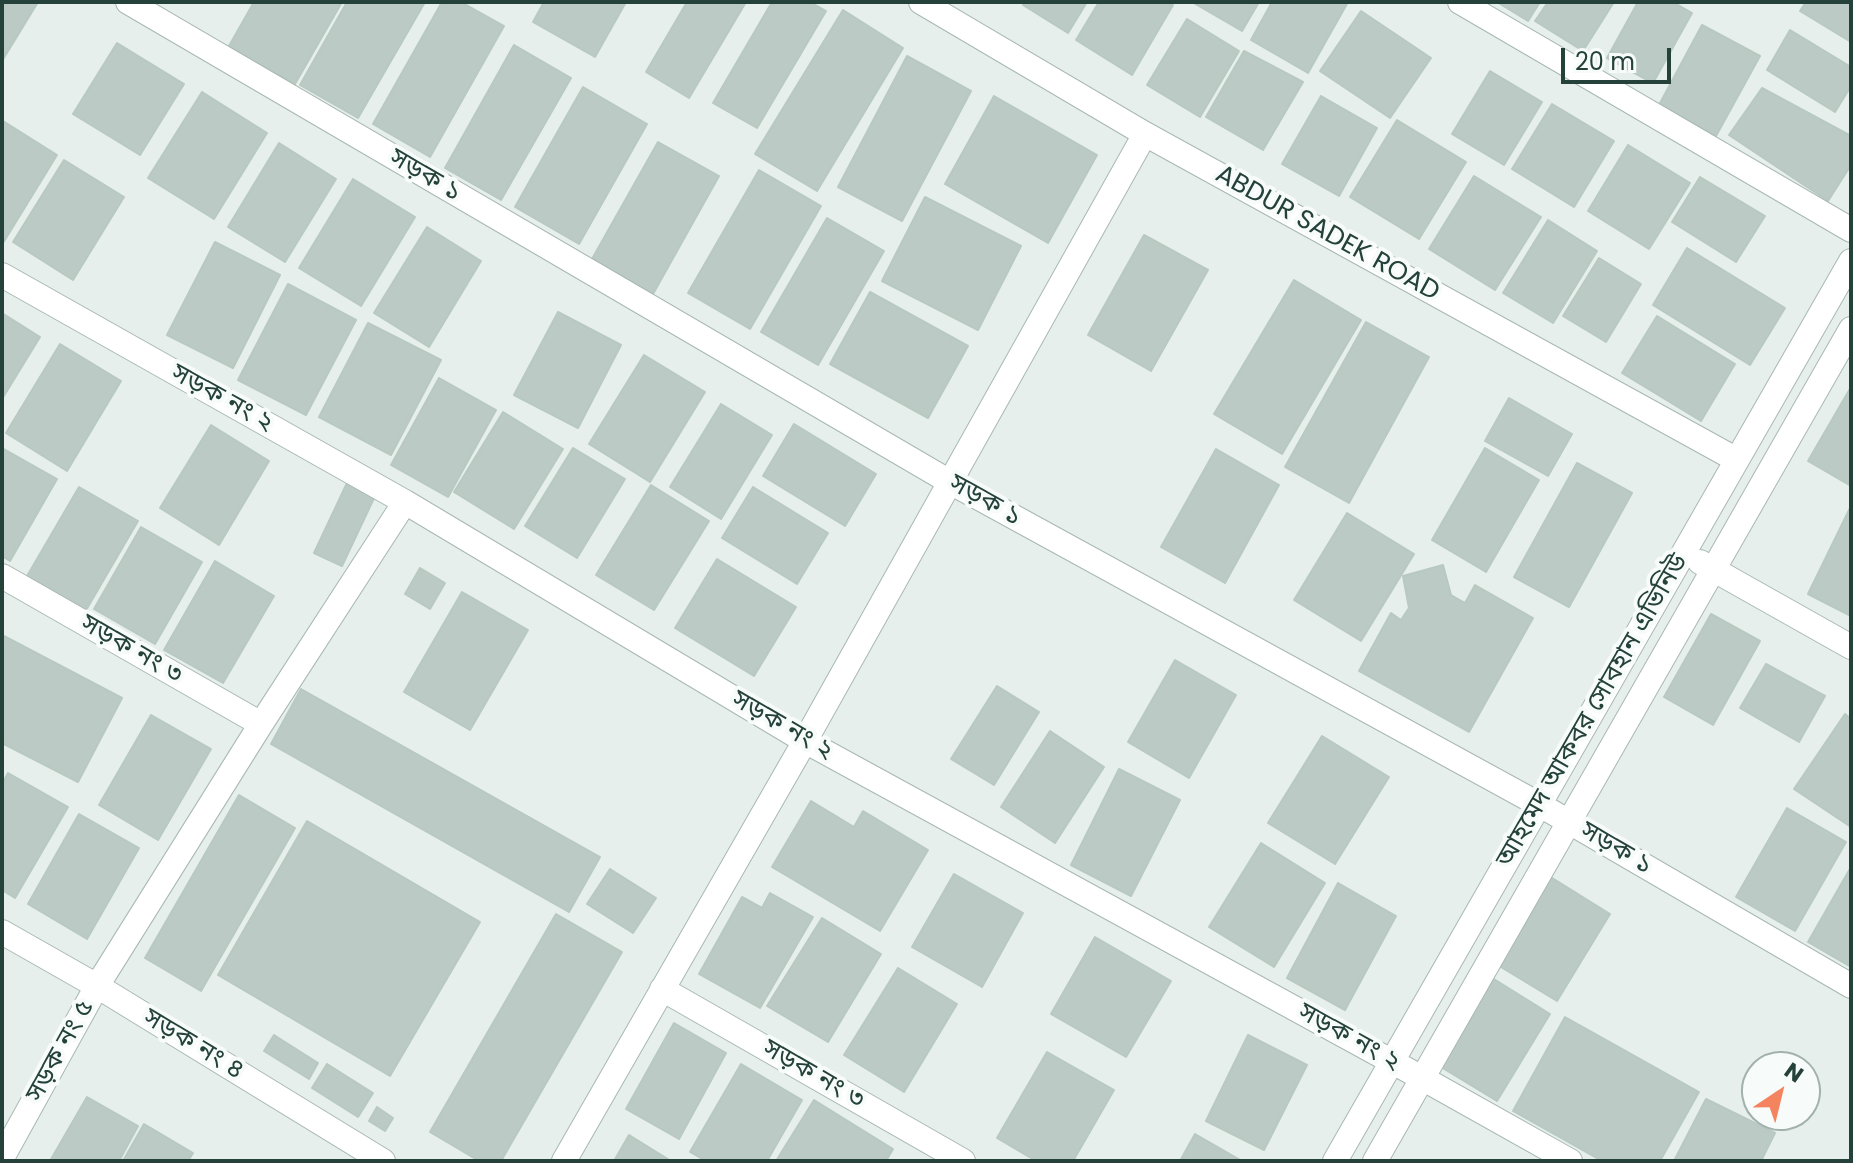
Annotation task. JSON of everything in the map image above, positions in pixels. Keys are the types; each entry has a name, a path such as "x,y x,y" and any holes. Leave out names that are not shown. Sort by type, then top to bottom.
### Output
{"street":[{"name":"সড়ক ১","path":"128,2 950,482 1540,805 1851,986"},
{"name":"ABDUR SADEK ROAD","path":"921,2 1145,134 1737,460"},
{"path":"1460,2 1851,230"},
{"path":"564,1161 805,741 1145,134"},
{"name":"আহমেদ আকবর সোবহান এভিনিউ","path":"1335,1161 1851,261"},
{"name":"সড়ক নং ২","path":"2,275 405,502 805,741 1570,1161"},
{"path":"1815,323 1849,338"},
{"name":"আহমেদ আকবর সোবহান এভিনিউ","path":"1375,1161 1568,821 1849,338"},
{"name":"সড়ক নং ৫","path":"2,1158 97,986 405,502"},
{"path":"1684,554 1851,647"},
{"name":"সড়ক নং ৩","path":"2,576 261,724"},
{"name":"সড়ক নং ৪","path":"2,932 97,986 383,1161"},
{"name":"সড়ক নং ৩","path":"662,989 963,1161"}],"building":[{"path":"2,2 38,2 2,61"},
{"path":"254,2 342,2 295,84 229,46"},
{"path":"347,2 425,2 358,118 300,85"},
{"path":"442,2 461,2 504,26 430,157 373,124"},
{"path":"544,2 626,2 595,57 533,22"},
{"path":"687,2 746,2 689,98 646,72"},
{"path":"772,2 810,2 826,11 757,128 713,103"},
{"path":"1025,2 1087,2 1068,33 1023,5"},
{"path":"1099,2 1168,2 1173,5 1132,75 1076,40"},
{"path":"1192,2 1259,2 1242,31"},
{"path":"1272,2 1348,2 1308,73 1251,40"},
{"path":"1497,2 1540,2 1528,21"},
{"path":"1548,2 1614,2 1583,51 1535,21"},
{"path":"1638,2 1673,2 1692,13 1653,83 1607,58"},
{"path":"1806,2 1851,2 1851,42 1800,11"},
{"path":"843,10 903,48 817,191 755,154"},
{"path":"1361,11 1431,58 1390,118 1320,71"},
{"path":"1187,19 1239,51 1200,117 1147,85"},
{"path":"1702,25 1760,56 1716,136 1659,105"},
{"path":"1790,30 1851,67 1851,86 1835,112 1767,70"},
{"path":"117,43 184,84 140,155 73,114"},
{"path":"514,45 571,78 501,200 445,168"},
{"path":"1244,51 1303,82 1263,150 1206,117"},
{"path":"907,56 971,91 902,221 838,187"},
{"path":"1490,71 1542,102 1504,165 1452,134"},
{"path":"583,87 647,124 579,244 515,207"},
{"path":"1762,88 1851,136 1851,165 1828,201 1729,135"},
{"path":"202,92 267,133 214,219 148,178"},
{"path":"994,96 1097,155 1048,243 945,184"},
{"path":"1321,96 1377,128 1339,196 1282,164"},
{"path":"1552,104 1614,141 1574,207 1512,169"},
{"path":"1397,120 1466,162 1419,239 1350,197"},
{"path":"2,122 57,155 3,243"},
{"path":"658,142 719,176 653,294 592,259"},
{"path":"279,143 336,179 285,262 228,227"},
{"path":"1628,145 1690,183 1649,249 1588,211"},
{"path":"64,160 124,197 73,280 13,242"},
{"path":"759,170 821,206 750,329 688,293"},
{"path":"1474,176 1541,217 1495,290 1429,249"},
{"path":"1700,177 1765,216 1736,262 1672,222"},
{"path":"353,179 415,217 361,306 299,268"},
{"path":"925,197 1021,246 978,330 882,281"},
{"path":"827,218 884,251 818,365 761,332"},
{"path":"1548,220 1597,251 1553,323 1503,293"},
{"path":"427,227 481,261 429,347 374,313"},
{"path":"1144,235 1208,270 1151,371 1088,335"},
{"path":"215,242 280,275 233,368 167,335"},
{"path":"1687,248 1785,308 1750,365 1653,305"},
{"path":"1599,258 1641,284 1606,342 1563,316"},
{"path":"1294,280 1361,320 1282,454 1214,414"},
{"path":"288,284 356,320 306,415 238,380"},
{"path":"870,292 968,346 928,418 830,364"},
{"path":"558,312 621,345 578,428 514,395"},
{"path":"2,313 40,337 2,399"},
{"path":"1657,316 1735,364 1701,421 1622,373"},
{"path":"1366,322 1429,357 1349,503 1285,467"},
{"path":"368,323 441,360 391,455 319,417"},
{"path":"60,344 121,381 67,471 6,433"},
{"path":"644,355 705,392 650,482 589,444"},
{"path":"439,378 496,410 448,497 391,465"},
{"path":"1851,387 1851,486 1808,461"},
{"path":"1509,398 1572,434 1548,476 1485,441"},
{"path":"721,404 772,435 721,519 670,487"},
{"path":"503,412 563,449 514,529 454,492"},
{"path":"794,424 876,474 845,526 763,476"},
{"path":"211,425 269,461 219,545 160,508"},
{"path":"2,448 57,479 10,561 2,556"},
{"path":"573,448 625,479 577,558 525,526"},
{"path":"1485,448 1539,480 1486,572 1432,540"},
{"path":"1216,449 1279,485 1225,583 1161,547"},
{"path":"1577,463 1632,493 1569,607 1514,577"},
{"path":"347,483 375,496 342,566 314,553"},
{"path":"651,485 709,521 654,610 596,575"},
{"path":"79,487 138,521 82,617 23,583"},
{"path":"753,487 828,533 797,584 722,538"},
{"path":"1851,506 1851,616 1808,594"},
{"path":"1347,513 1414,554 1361,641 1294,600"},
{"path":"141,527 202,562 155,644 94,609"},
{"path":"717,559 796,607 754,676 675,628"},
{"path":"215,561 274,596 223,683 164,650"},
{"path":"1443,565 1451,595 1465,603 1475,585 1533,618 1469,732 1359,671 1391,613 1401,620 1409,608 1403,576"},
{"path":"420,568 445,583 430,609 405,594"},
{"path":"462,592 528,630 470,730 404,692"},
{"path":"1711,614 1760,641 1713,725 1664,697"},
{"path":"2,635 122,698 78,782 2,743"},
{"path":"1175,660 1236,695 1189,778 1128,742"},
{"path":"1766,664 1825,696 1799,742 1740,708"},
{"path":"997,686 1039,712 994,785 951,759"},
{"path":"301,689 600,857 569,912 271,744"},
{"path":"1845,714 1851,719 1851,827 1794,789"},
{"path":"151,715 211,749 158,840 99,805"},
{"path":"1050,731 1104,767 1055,843 1001,807"},
{"path":"1322,736 1389,777 1335,864 1268,823"},
{"path":"1119,769 1180,800 1131,896 1071,865"},
{"path":"8,773 68,807 15,898 2,890 2,784"},
{"path":"239,795 295,828 201,991 145,958"},
{"path":"811,801 854,827 863,811 928,850 880,931 772,867"},
{"path":"1787,808 1846,842 1795,931 1736,897"},
{"path":"79,814 139,848 87,939 28,904"},
{"path":"307,821 480,922 390,1076 218,975"},
{"path":"1261,843 1325,883 1274,967 1209,927"},
{"path":"1851,867 1851,967 1808,942"},
{"path":"610,869 656,898 633,933 587,904"},
{"path":"954,874 1023,913 982,987 912,947"},
{"path":"1549,876 1610,914 1557,1001 1496,964"},
{"path":"1338,883 1396,916 1345,1010 1287,978"},
{"path":"770,893 813,917 760,1008 699,974 742,897 762,908"},
{"path":"556,914 622,952 501,1161 479,1161 430,1132"},
{"path":"822,918 881,954 828,1042 767,1006"},
{"path":"1095,937 1171,981 1126,1057 1051,1014"},
{"path":"898,968 957,1004 904,1092 844,1055"},
{"path":"1489,976 1550,1014 1497,1101 1436,1064"},
{"path":"1565,1017 1699,1092 1660,1161 1602,1161 1513,1111"},
{"path":"674,1023 726,1053 679,1139 626,1109"},
{"path":"274,1035 318,1063 309,1079 264,1051"},
{"path":"1248,1035 1307,1065 1264,1150 1206,1121"},
{"path":"1047,1052 1114,1090 1073,1161 1036,1161 997,1138"},
{"path":"327,1064 373,1093 358,1117 312,1088"},
{"path":"741,1064 802,1100 767,1161 706,1161 690,1152"},
{"path":"87,1097 138,1126 119,1161 50,1161"},
{"path":"1706,1099 1741,1116 1741,1131 1775,1133 1761,1161 1674,1161"},
{"path":"814,1100 893,1149 886,1161 776,1161"},
{"path":"377,1107 393,1118 385,1131 369,1121"},
{"path":"144,1124 193,1153 188,1161 123,1161"},
{"path":"1195,1134 1242,1161 1180,1161"},
{"path":"629,1135 671,1161 614,1161"}]}
